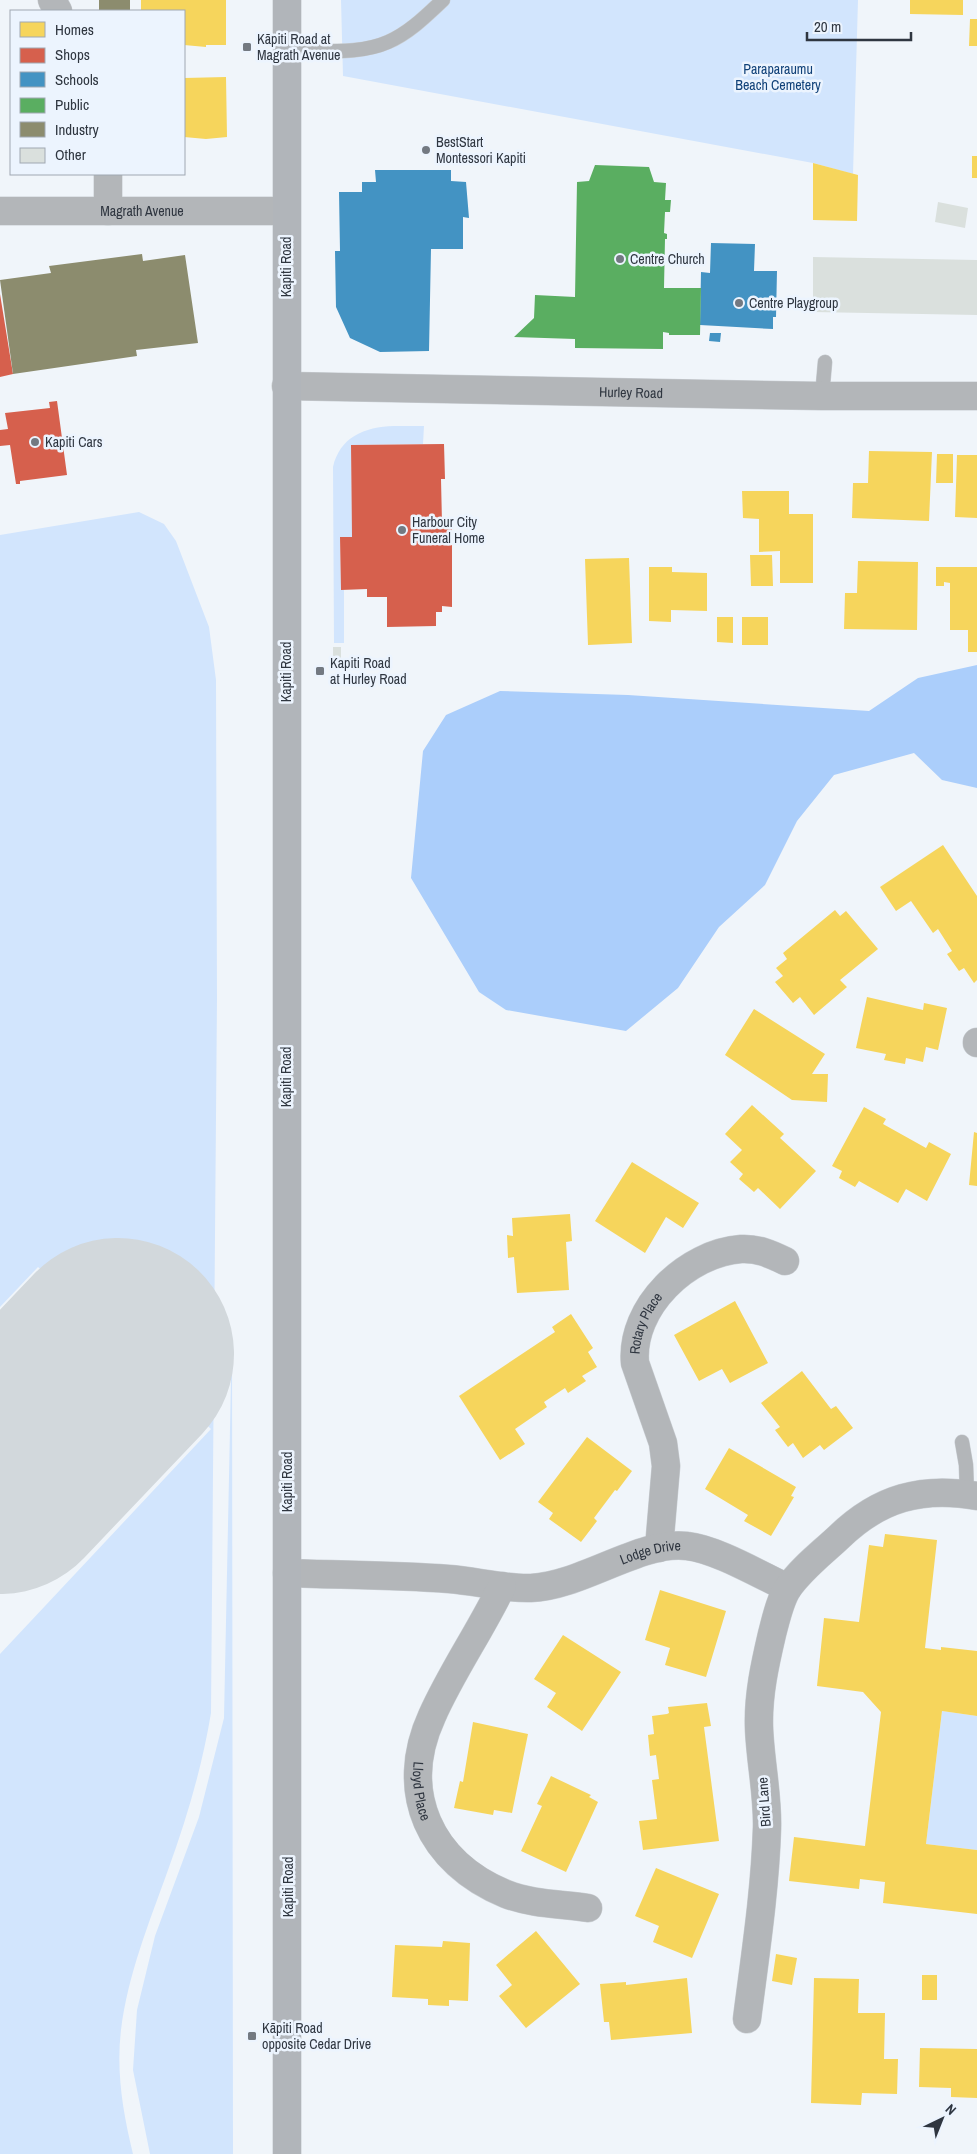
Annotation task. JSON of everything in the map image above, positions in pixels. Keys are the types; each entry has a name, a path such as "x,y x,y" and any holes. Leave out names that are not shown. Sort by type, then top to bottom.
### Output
{"main road":[{"name":"Kapiti Road","path":"286,2154 287,0"}],"street":[{"path":"108,175 108,211"},
{"name":"Magrath Avenue","path":"0,211 286,211"},
{"name":"Hurley Road","path":"286,386 822,396 977,396"},
{"name":"Rotary Place","path":"658,1548 666,1466 663,1443 635,1363 634,1350 640,1324 646,1311 668,1285 680,1275 710,1257 728,1251 755,1250 785,1261"},
{"path":"788,1588 851,1525 881,1504 921,1494 972,1495"},
{"name":"Lodge Drive","path":"287,1573 422,1577 531,1588 554,1585 658,1548 687,1546 709,1552 788,1588"},
{"name":"Lloyd Place","path":"502,1586 431,1717 421,1747 417,1776 420,1806 430,1830 444,1852 464,1870 488,1885 509,1895 588,1908"},
{"name":"Bird Lane","path":"748,2019 765,1876 767,1825 759,1725 760,1699 767,1654 777,1616 788,1588"}],"lane":[{"path":"288,52 364,48 387,43 418,24 443,0"},
{"path":"822,396 825,362"},
{"path":"962,1442 972,1495"}],"green space":[{"name":"Paraparaumu Beach Cemetery","path":"341,0 858,0 853,174 813,163 343,76"},
{"path":"394,426 424,426 423,444 351,445 352,537 340,538 341,589 344,590 344,643 334,643 333,467 336,457 347,441 363,432"},
{"path":"139,512 164,524 176,541 209,627 216,680 217,998 211,1713 188,1812 140,1949 124,2009 119,2061 123,2108 133,2154 0,2154 0,1654 211,1429 38,1267 0,1307 0,535"},
{"path":"232,1332 233,2154 150,2154 133,2070 137,2010 155,1936 199,1817 224,1718"},
{"path":"942,1711 977,1716 977,1850 926,1844"}],"water":[{"path":"977,665 977,788 942,780 914,753 834,775 797,821 765,885 719,927 678,988 626,1031 506,1010 479,992 411,878 423,751 446,715 500,691 628,695 869,711 918,678"}],"building: Homes":[{"path":"141,0 226,0 226,45 206,45 206,47 185,45 185,10 141,10"},
{"path":"910,0 963,0 963,15 910,14"},
{"path":"970,19 977,19 977,46 969,46"},
{"path":"226,77 227,137 206,139 185,137 185,78"},
{"path":"972,156 977,156 977,178 972,178"},
{"path":"813,163 858,175 857,221 813,220"},
{"path":"869,451 932,452 929,521 852,518 853,483 868,483"},
{"path":"937,454 953,454 953,483 936,483"},
{"path":"957,455 977,455 977,518 955,517"},
{"path":"742,491 789,491 789,514 813,514 813,583 780,583 780,551 759,552 759,519 743,518"},
{"path":"750,555 772,555 773,586 751,586"},
{"path":"629,558 632,643 588,645 585,559"},
{"path":"858,561 918,562 917,630 844,629 845,593 857,593"},
{"path":"649,567 672,567 672,572 707,573 707,611 671,610 671,622 649,621"},
{"path":"936,567 977,567 977,652 968,652 968,630 950,630 950,583 944,582 944,586 936,586"},
{"path":"717,617 733,617 733,643 717,642"},
{"path":"742,617 768,617 768,645 742,645"},
{"path":"943,845 977,896 977,980 974,983 964,968 959,971 947,954 952,951 938,929 933,933 911,901 896,911 880,887"},
{"path":"835,910 840,916 846,911 878,949 840,980 847,987 814,1015 800,997 793,1003 775,982 783,976 776,968 787,959 783,953"},
{"path":"867,997 923,1010 924,1003 947,1008 938,1050 926,1047 923,1062 906,1058 905,1064 884,1060 886,1054 856,1048"},
{"path":"754,1009 825,1054 812,1074 828,1074 827,1102 792,1100 725,1055"},
{"path":"752,1105 784,1134 780,1138 816,1171 780,1209 758,1188 754,1192 739,1179 743,1174 730,1162 742,1150 725,1134"},
{"path":"864,1107 886,1119 883,1124 926,1148 929,1142 951,1154 927,1201 906,1189 898,1203 859,1181 855,1187 839,1178 842,1171 832,1166"},
{"path":"974,1132 977,1133 977,1186 969,1185"},
{"path":"632,1162 699,1203 683,1228 666,1217 645,1253 595,1221"},
{"path":"570,1214 572,1241 566,1242 569,1290 517,1293 514,1257 508,1258 507,1235 513,1236 512,1218"},
{"path":"735,1301 768,1363 730,1383 722,1369 699,1381 674,1335"},
{"path":"571,1314 593,1348 588,1352 597,1367 582,1376 586,1381 568,1393 565,1388 544,1402 547,1407 515,1429 525,1444 500,1460 459,1396 555,1332 552,1327"},
{"path":"802,1371 831,1409 836,1406 853,1428 824,1450 820,1445 803,1458 793,1443 788,1447 775,1430 780,1427 761,1403"},
{"path":"587,1437 632,1471 594,1518 597,1521 581,1542 549,1519 553,1513 538,1502"},
{"path":"729,1448 796,1487 791,1496 794,1497 771,1536 744,1521 748,1515 705,1489"},
{"path":"885,1534 937,1540 925,1648 941,1650 941,1647 977,1651 977,1716 942,1711 926,1844 977,1850 977,1914 883,1903 885,1882 860,1879 859,1889 789,1881 794,1837 865,1846 881,1712 863,1692 817,1686 824,1618 859,1622 869,1545 883,1547"},
{"path":"660,1590 726,1611 706,1677 665,1665 670,1648 645,1640"},
{"path":"563,1635 621,1672 582,1731 547,1707 556,1693 534,1679"},
{"path":"707,1703 711,1726 704,1727 719,1841 643,1850 639,1821 657,1819 652,1780 659,1779 656,1755 650,1756 648,1735 654,1734 652,1716 669,1713 668,1707"},
{"path":"473,1722 528,1734 512,1813 494,1810 493,1815 454,1808 460,1781 463,1782"},
{"path":"551,1776 591,1795 589,1797 598,1802 566,1872 521,1851 542,1806 537,1804"},
{"path":"656,1868 719,1894 692,1958 653,1942 659,1926 635,1916"},
{"path":"536,1931 580,1984 526,2028 499,1996 512,1985 496,1965"},
{"path":"443,1941 470,1943 468,2001 449,2000 449,2006 428,2005 428,1999 392,1997 395,1945 442,1947"},
{"path":"776,1954 797,1958 792,1985 772,1981"},
{"path":"922,1975 937,1975 937,2000 922,2000"},
{"path":"687,1978 692,2033 611,2040 609,2022 604,2022 600,1984 626,1982 626,1985"},
{"path":"814,1978 859,1979 858,2013 885,2013 884,2059 898,2059 897,2094 862,2093 861,2105 811,2103"},
{"path":"920,2048 977,2049 977,2098 951,2097 951,2088 919,2087"}],"building: Shops":[{"path":"0,294 13,374 0,377"},
{"path":"57,401 67,475 20,481 20,484 16,484 10,445 0,446 0,430 8,429 5,413 50,408 49,402"},
{"name":"Harbour City Funeral Home","path":"444,444 445,479 441,479 442,523 452,523 452,607 442,606 442,612 436,612 436,626 387,627 387,597 367,597 367,589 341,590 340,537 352,537 351,445"}],"building: Schools":[{"path":"375,170 451,170 451,181 466,182 469,218 463,217 463,249 431,249 429,351 380,352 350,338 336,307 335,251 340,251 339,192 362,192 362,182 376,182"},
{"path":"711,243 755,244 754,271 777,271 776,317 773,317 773,329 700,325 701,272 710,273"},
{"path":"710,333 721,333 720,342 709,341"}],"building: Public":[{"name":"Centre Church","path":"595,165 649,167 654,182 666,183 665,200 671,200 670,212 665,212 664,233 667,234 667,239 665,239 664,288 701,288 700,335 669,335 669,333 663,332 663,349 575,348 575,339 514,337 534,318 535,295 575,297 577,182 589,181"}],"building: Industry":[{"path":"99,0 130,0 130,10 99,10"},
{"path":"142,254 143,261 185,255 198,343 136,350 137,356 13,374 0,280 51,273 49,266"}],"building: Other":[{"path":"938,202 968,208 965,228 935,222"},
{"path":"813,257 977,260 977,315 813,312"},
{"path":"333,647 341,647 341,668 333,668"}],"runway":[{"path":"0,1478 118,1354"}],"place":[{"name":"Kāpiti Road at Magrath Avenue","path":"247,47"},
{"name":"BestStart Montessori Kapiti","path":"426,150"},
{"name":"Centre Church","path":"620,259"},
{"name":"Centre Playgroup","path":"739,303"},
{"name":"Kapiti Cars","path":"35,442"},
{"name":"Harbour City Funeral Home","path":"402,530"},
{"name":"Kapiti Road at Hurley Road","path":"320,671"},
{"name":"Kāpiti Road opposite Cedar Drive","path":"252,2036"}]}
